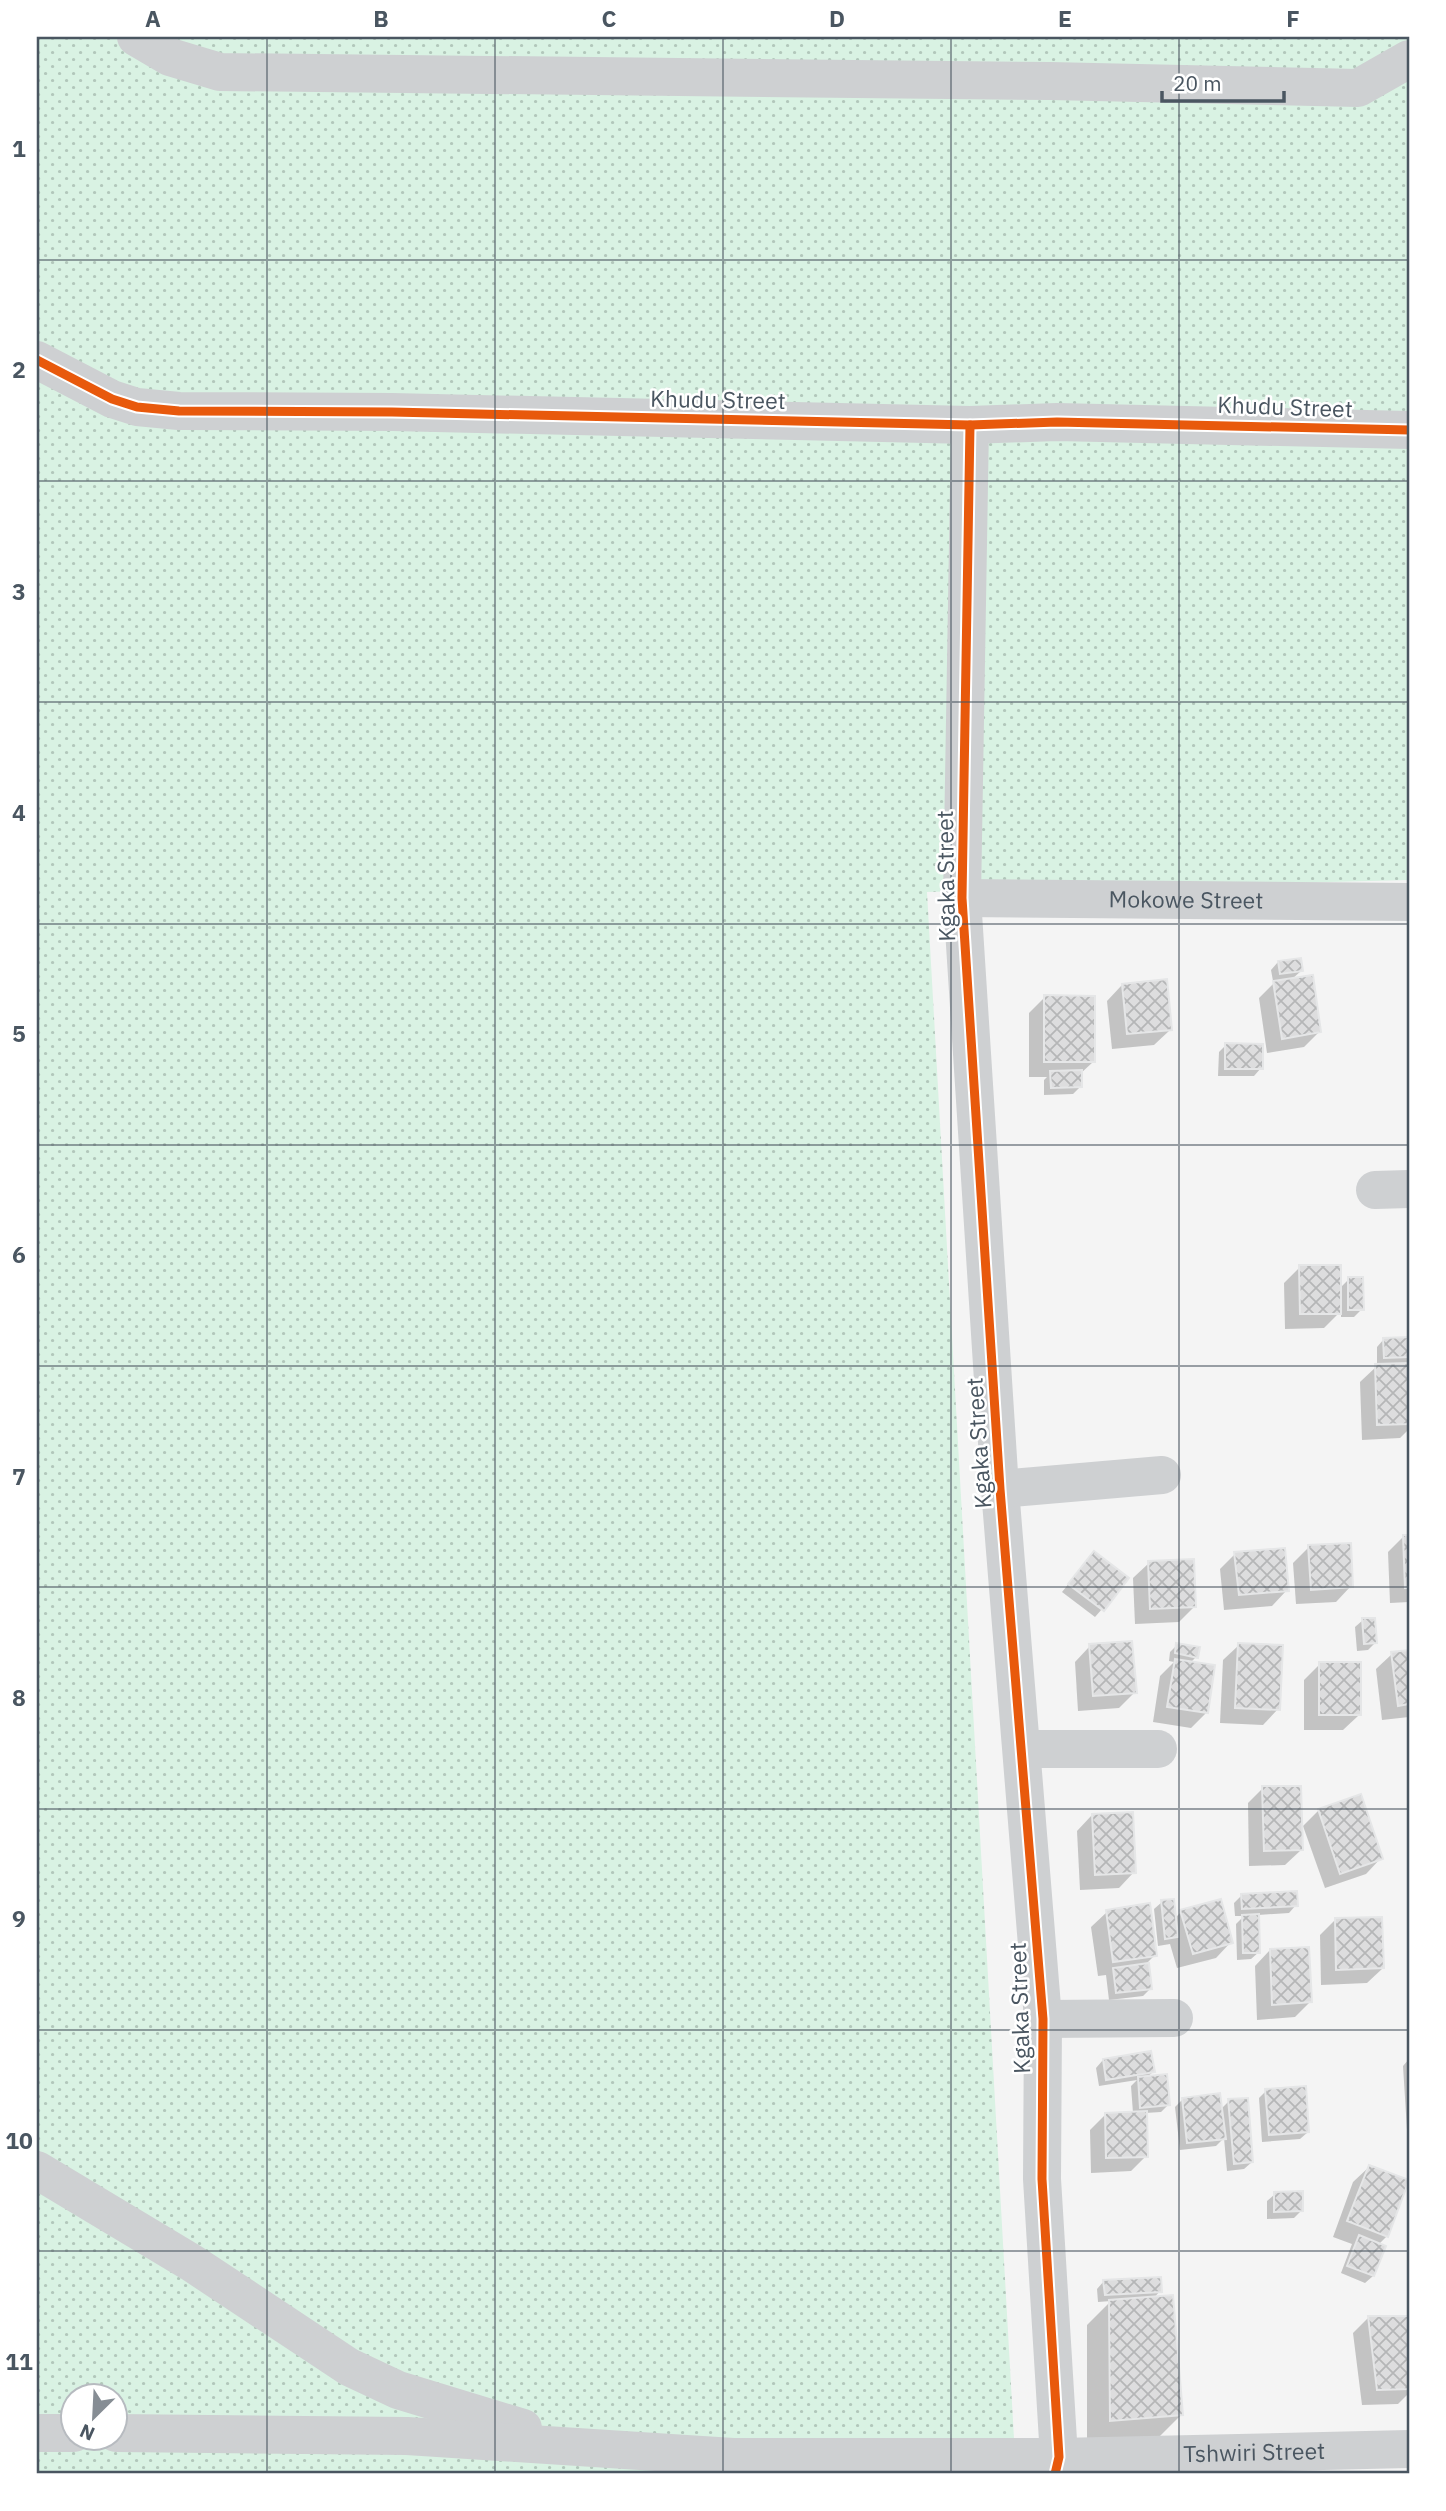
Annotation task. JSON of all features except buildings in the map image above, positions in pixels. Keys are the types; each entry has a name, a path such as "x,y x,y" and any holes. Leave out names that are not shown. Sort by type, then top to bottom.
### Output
{"street":[{"path":"136,37 170,57 220,72 1051,81 1358,88 1409,60"},
{"name":"Khudu Street","path":"37,360 112,399 137,407 179,411 392,412 970,425 1057,422 1409,430"},
{"name":"Kgaka Street","path":"970,425 962,898 1000,1489 1043,2019 1042,2179 1057,2466"},
{"name":"Mokowe Street","path":"962,898 1409,902"},
{"name":"Kgaka Street","path":"1000,1489 1161,1475"},
{"path":"1022,1749 1158,1749"},
{"name":"Kgaka Street","path":"1043,2019 1174,2018"},
{"path":"37,2170 192,2263 349,2367 398,2390 586,2446"},
{"path":"37,2433 60,2432"},
{"path":"130,2433 407,2436 586,2446"},
{"name":"Tshwiri Street","path":"586,2446 733,2457 1057,2466 1409,2449"}],"green space":[{"path":"37,37 1409,37 1409,880 927,892 1016,2474 37,2474"}],"cycle path":[{"path":"37,360 112,399 137,407 179,411 392,412 970,425 1057,422 1409,430"},
{"path":"970,425 962,898 1000,1489 1043,2019 1042,2179 1059,2457 1055,2474"}]}
